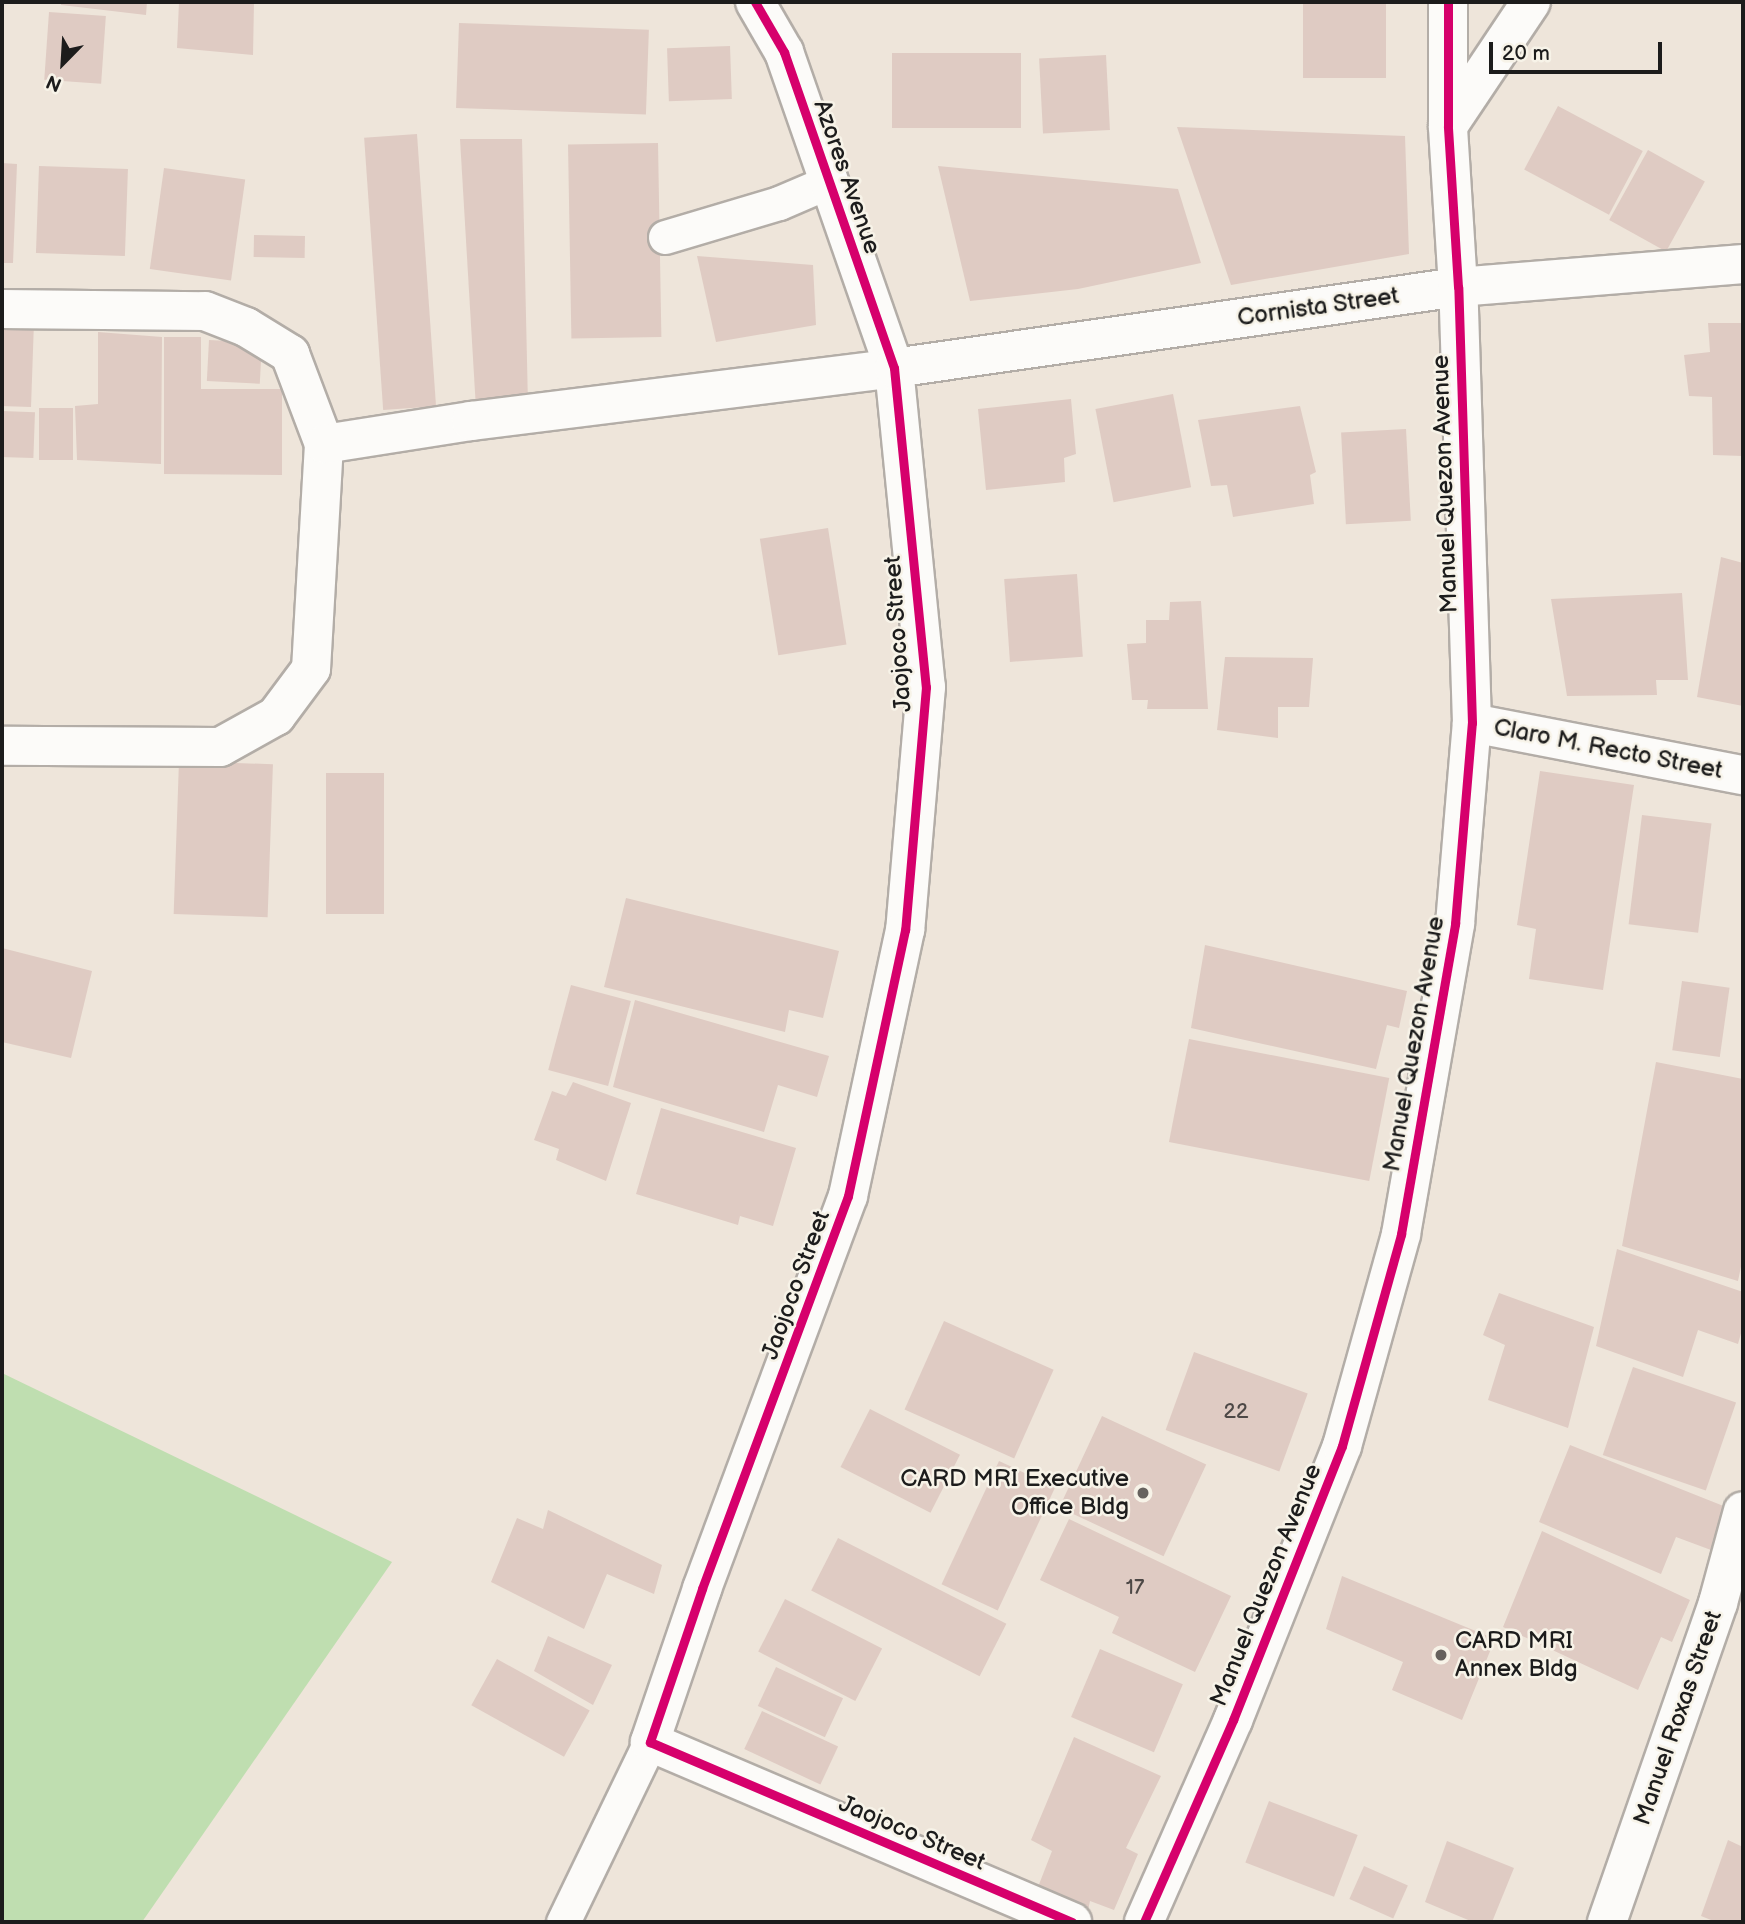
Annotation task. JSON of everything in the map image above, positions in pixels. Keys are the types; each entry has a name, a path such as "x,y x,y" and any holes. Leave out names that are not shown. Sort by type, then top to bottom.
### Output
{"street":[{"name":"Azores Avenue","path":"755,2 784,52 894,368"},
{"name":"Azores Avenue","path":"784,52 787,2"},
{"name":"Manuel Quezon Avenue","path":"1144,1922 1233,1720 1342,1446 1401,1234 1455,924 1472,723 1458,287 1448,126 1448,2"},
{"path":"1448,126 1531,2"},
{"name":"Cornista Street","path":"324,444 471,421 894,368 1458,287 1743,264"},
{"path":"2,309 205,311 246,327 290,354 324,444 311,669 276,716 220,747 2,746"},
{"name":"Jaojoco Street","path":"894,368 926,687 905,930 848,1196 702,1589 650,1742 1072,1922"},
{"name":"Claro M. Recto Street","path":"1472,723 1743,775"},
{"name":"Manuel Roxas Street","path":"1607,1922 1718,1603 1743,1511"}],"lane":[{"path":"665,237 779,203 828,182"},
{"path":"563,1922 650,1742"}],"green space":[{"path":"2,1373 392,1562 142,1922 2,1922"}],"building":[{"path":"61,2 147,2 146,15 61,5"},
{"path":"179,2 254,2 253,55 177,48"},
{"path":"1303,2 1386,2 1386,78 1303,78"},
{"path":"49,12 106,16 101,84 44,80"},
{"path":"459,23 649,30 646,115 456,108"},
{"path":"730,46 732,99 669,101 667,48"},
{"path":"892,53 1021,53 1021,128 892,128"},
{"path":"1106,55 1110,130 1043,133 1039,59"},
{"path":"1558,106 1643,151 1609,215 1524,170"},
{"path":"1177,127 1405,136 1409,254 1231,285"},
{"path":"417,134 436,406 383,410 364,138"},
{"path":"460,139 522,139 528,405 476,409"},
{"path":"658,143 661,337 571,339 568,145"},
{"path":"1648,150 1705,182 1666,251 1609,220"},
{"path":"2,163 17,164 13,263 2,263"},
{"path":"39,166 128,169 125,256 36,253"},
{"path":"938,166 1178,189 1201,263 1078,289 970,301"},
{"path":"164,168 245,179 231,280 150,269"},
{"path":"254,235 305,236 305,258 254,257"},
{"path":"697,256 813,265 816,325 716,342"},
{"path":"2,321 34,322 31,407 2,406"},
{"path":"1708,323 1743,323 1743,456 1713,455 1712,397 1689,396 1684,355 1710,352"},
{"path":"98,332 162,337 161,464 77,460 75,406 98,404"},
{"path":"164,337 201,337 201,389 282,389 282,475 164,474"},
{"path":"209,340 262,343 260,384 207,381"},
{"path":"1173,394 1191,487 1114,502 1095,409"},
{"path":"1071,399 1076,454 1064,458 1065,482 986,490 978,409"},
{"path":"1300,406 1316,472 1310,475 1314,504 1233,517 1227,485 1211,486 1198,420"},
{"path":"39,408 73,408 73,460 39,460"},
{"path":"2,411 35,412 33,458 2,457"},
{"path":"1406,429 1411,521 1346,524 1341,432"},
{"path":"828,528 846,645 778,655 760,539"},
{"path":"1721,557 1743,563 1743,706 1697,697"},
{"path":"1077,574 1083,657 1010,662 1004,579"},
{"path":"1682,593 1688,680 1656,680 1657,695 1567,696 1551,599"},
{"path":"1201,601 1208,709 1147,709 1148,700 1132,700 1127,644 1146,643 1146,620 1169,620 1170,602"},
{"path":"1225,657 1313,658 1309,707 1278,707 1278,738 1217,730"},
{"path":"179,761 273,764 268,917 174,914"},
{"path":"1540,771 1634,785 1603,990 1529,979 1536,929 1517,925"},
{"path":"326,773 384,773 384,914 326,914"},
{"path":"1642,815 1711,824 1698,933 1629,924"},
{"path":"626,898 839,951 823,1018 789,1010 785,1032 604,987"},
{"path":"1205,945 1407,991 1399,1028 1387,1025 1376,1069 1191,1028"},
{"path":"2,948 92,971 71,1058 2,1042"},
{"path":"1682,981 1730,988 1720,1057 1672,1050"},
{"path":"571,985 631,1001 608,1086 548,1070"},
{"path":"635,1000 829,1056 817,1097 778,1085 764,1132 613,1087"},
{"path":"1189,1039 1389,1078 1369,1181 1169,1142"},
{"path":"1656,1062 1743,1079 1743,1257 1738,1281 1622,1246"},
{"path":"573,1082 631,1103 606,1181 556,1160 559,1149 534,1140 552,1091 566,1096"},
{"path":"661,1108 796,1148 773,1226 740,1216 738,1225 636,1194"},
{"path":"1617,1249 1743,1292 1743,1326 1738,1344 1698,1330 1683,1377 1596,1346"},
{"path":"1499,1293 1594,1327 1568,1428 1488,1400 1505,1345 1483,1335"},
{"path":"944,1321 1054,1370 1014,1458 905,1410"},
{"path":"1194,1352 1308,1393 1279,1471 1166,1430"},
{"path":"1633,1367 1736,1402 1706,1490 1603,1455"},
{"path":"870,1409 960,1455 930,1513 840,1467"},
{"path":"1102,1416 1206,1465 1164,1556 1059,1508"},
{"path":"1570,1445 1726,1507 1711,1550 1676,1537 1661,1574 1539,1522"},
{"path":"999,1461 1055,1487 998,1610 942,1584"},
{"path":"548,1510 662,1565 654,1594 607,1574 584,1629 491,1582 517,1518 543,1529"},
{"path":"1069,1519 1231,1596 1195,1672 1112,1633 1119,1617 1040,1580"},
{"path":"1542,1531 1690,1600 1672,1642 1661,1637 1638,1690 1503,1627"},
{"path":"838,1538 1006,1624 980,1676 811,1591"},
{"path":"1342,1576 1495,1639 1462,1720 1392,1690 1403,1662 1326,1629"},
{"path":"785,1599 882,1648 855,1701 758,1652"},
{"path":"548,1636 612,1665 593,1705 534,1671"},
{"path":"1100,1649 1183,1684 1154,1752 1071,1717"},
{"path":"497,1659 590,1710 564,1757 471,1705"},
{"path":"776,1667 843,1698 825,1737 758,1706"},
{"path":"762,1711 838,1746 820,1785 744,1749"},
{"path":"1074,1737 1161,1776 1126,1848 1138,1854 1114,1910 1090,1901 1088,1910 1038,1887 1052,1851 1031,1840"},
{"path":"1269,1801 1358,1835 1334,1897 1245,1863"},
{"path":"1728,1840 1743,1847 1743,1922 1716,1922 1701,1916"},
{"path":"1447,1841 1514,1868 1492,1922 1473,1922 1425,1902"},
{"path":"1364,1866 1408,1886 1393,1918 1349,1899"}],"cycle path":[{"path":"755,2 784,52 894,368 926,687 905,930 848,1196 702,1589 650,1742 1072,1922"},
{"path":"1144,1922 1233,1720 1342,1446 1401,1234 1455,924 1472,723 1458,287 1448,126 1448,2"}],"place":[{"name":"CARD MRI Executive Office Bldg","path":"1143,1493"},
{"name":"CARD MRI Annex Bldg","path":"1441,1655"}]}
